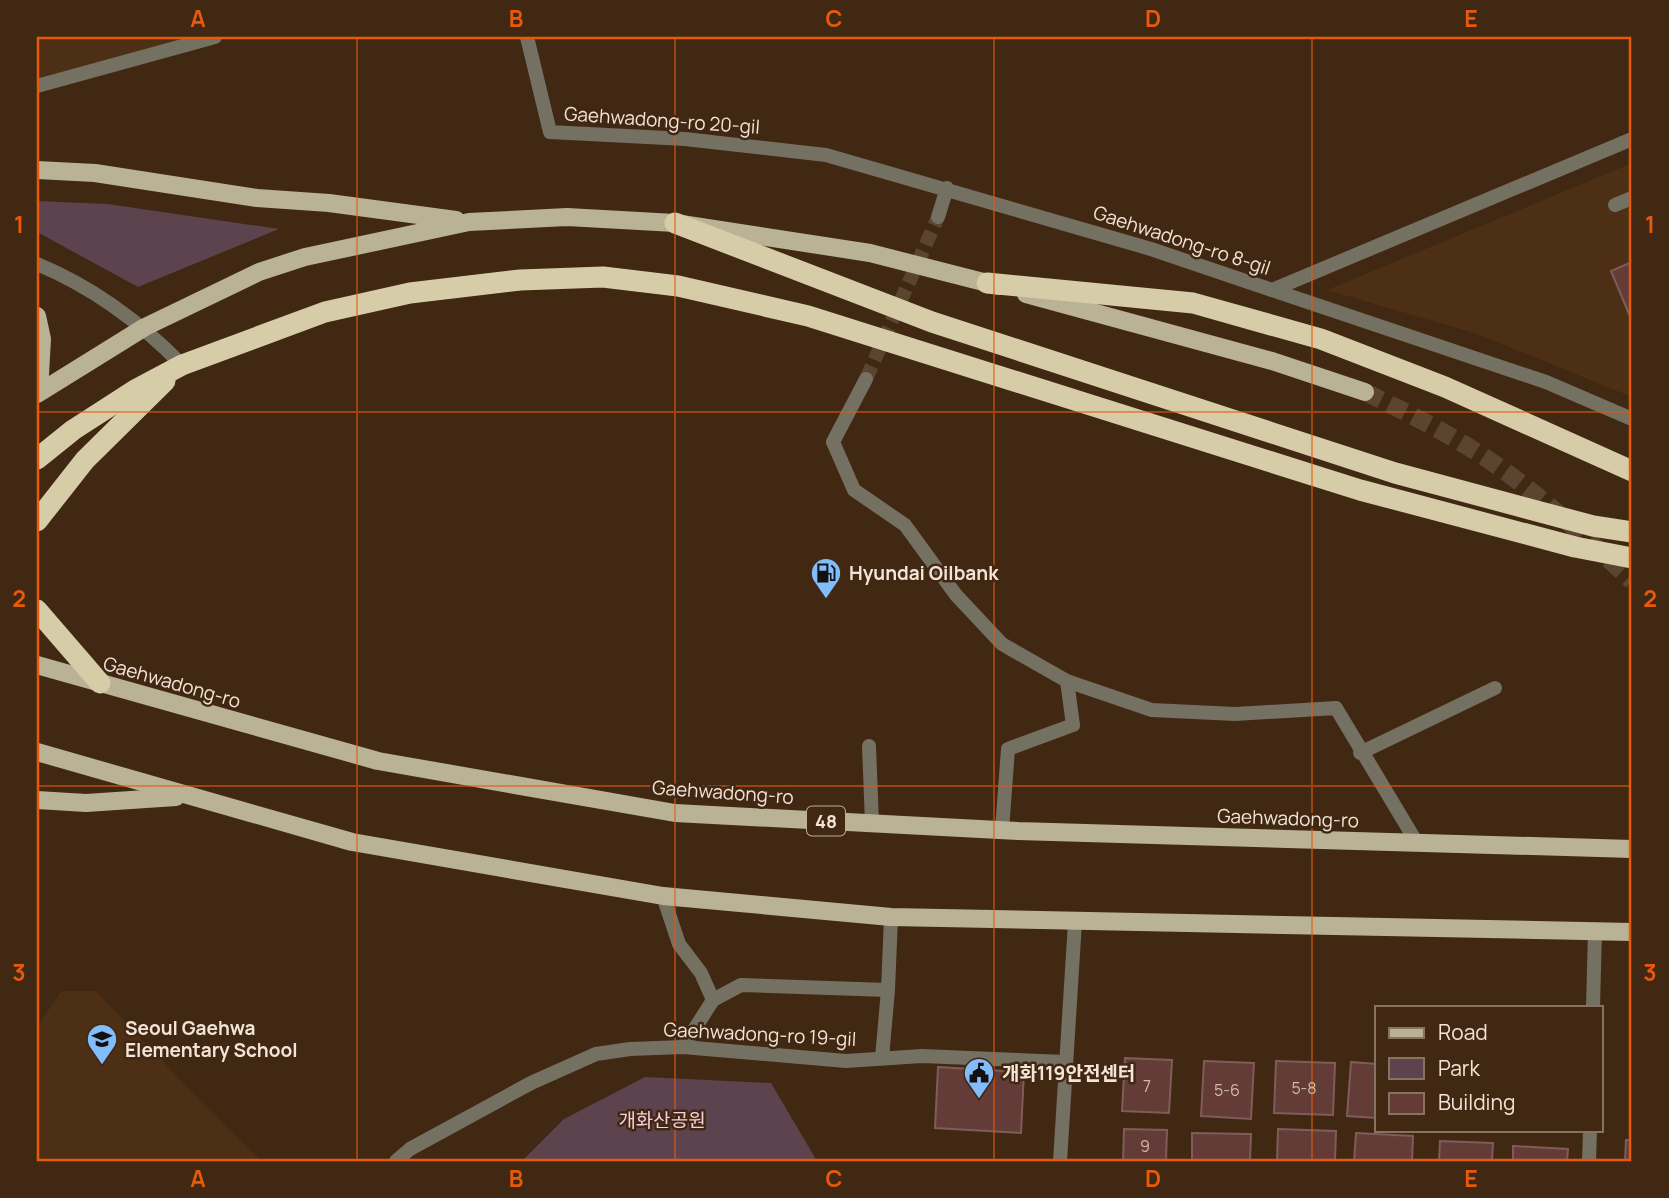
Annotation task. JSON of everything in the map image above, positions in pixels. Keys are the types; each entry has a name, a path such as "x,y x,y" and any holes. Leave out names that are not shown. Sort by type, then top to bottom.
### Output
{"highway":[{"path":"675,223 932,323 1395,473 1593,526 1632,532"},
{"path":"37,459 114,403 182,365 325,312 410,293 520,280 603,277 678,286 808,316 1360,490 1575,547 1632,558"},
{"path":"987,283 1193,303 1321,339 1445,387 1632,471"},
{"path":"37,521 85,460 182,365"},
{"path":"37,610 100,683"}],"main road":[{"path":"37,170 95,173 257,198 329,203 469,222"},
{"path":"38,393 145,327 259,272 305,257 469,222 567,217 675,223 870,253 1272,361 1365,392"},
{"path":"37,316 43,339 38,393"},
{"name":"Gaehwadong-ro","path":"37,665 392,763 675,813 1002,830 1632,849"},
{"path":"37,752 352,842 663,897 891,917 1632,932"},
{"path":"37,800 86,803 189,796"}],"street":[{"path":"37,86 215,37"},
{"name":"Gaehwadong-ro 20-gil","path":"527,37 550,132 685,139 826,155"},
{"name":"Gaehwadong-ro 8-gil","path":"826,155 1151,249 1272,290 1632,139"},
{"path":"938,216 947,188"},
{"path":"1615,205 1632,198"},
{"path":"37,264 110,303 145,327 182,365"},
{"path":"1272,290 1546,382 1632,419"},
{"path":"866,379 832,442 854,490 905,525 956,596 1002,644 1067,681 1152,710 1235,714 1336,708 1360,753 1417,843"},
{"path":"1002,830 1007,749 1073,725 1067,681"},
{"path":"1360,753 1495,688"},
{"path":"869,746 872,823"},
{"path":"663,897 679,944 701,973 713,1000"},
{"path":"882,1058 891,917"},
{"path":"1060,1161 1075,922"},
{"path":"1593,1006 1595,931"},
{"path":"683,1047 713,1000 741,985 888,990"},
{"name":"Gaehwadong-ro 19-gil","path":"396,1161 410,1149 531,1083 596,1055 630,1049 683,1047 846,1061 922,1056 1066,1062"},
{"path":"1589,1161 1590,1132"}],"shaded area":[{"path":"37,37 203,37 37,80"},
{"path":"1632,163 1632,397 1477,334 1327,290"},
{"name":"Seoul Gaehwa Elementary School","path":"62,991 96,991 204,1105 262,1161 37,1161 37,1026"}],"green space":[{"path":"37,201 108,204 279,229 138,287 37,232"},
{"name":"개화산공원","path":"645,1077 771,1083 817,1161 522,1161 564,1119"}],"building":[{"path":"1632,262 1632,321 1611,271"},
{"path":"1125,1058 1172,1060 1169,1113 1122,1111"},
{"path":"1204,1061 1254,1063 1251,1119 1201,1116"},
{"path":"1276,1061 1335,1063 1333,1115 1274,1113"},
{"path":"1351,1062 1375,1064 1375,1118 1347,1116"},
{"name":"개화119안전센터","path":"938,1067 1024,1072 1021,1133 935,1128"},
{"path":"1124,1129 1167,1130 1166,1161 1123,1161"},
{"path":"1278,1129 1336,1131 1335,1161 1277,1161"},
{"path":"1192,1133 1251,1134 1250,1161 1192,1161"},
{"path":"1356,1133 1413,1136 1412,1161 1354,1161"},
{"path":"1626,1140 1632,1140 1632,1161 1625,1161"},
{"path":"1440,1141 1493,1143 1492,1161 1439,1161"},
{"path":"1513,1146 1568,1149 1567,1161 1513,1161"}],"tunnel":[{"path":"866,379 938,217"},
{"path":"1365,392 1420,419 1506,472 1555,511 1632,581"}],"place":[{"name":"Hyundai Oilbank","path":"826,600"},
{"name":"Seoul Gaehwa Elementary School","path":"102,1066"},
{"name":"개화119안전센터","path":"979,1100"}]}
